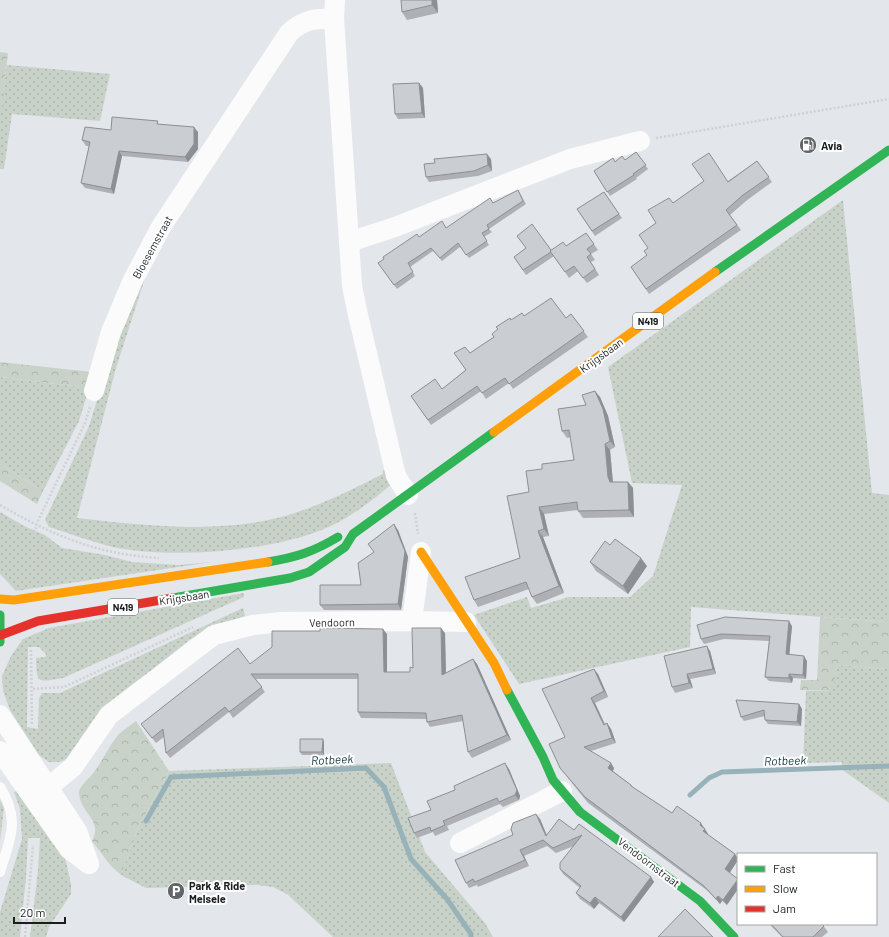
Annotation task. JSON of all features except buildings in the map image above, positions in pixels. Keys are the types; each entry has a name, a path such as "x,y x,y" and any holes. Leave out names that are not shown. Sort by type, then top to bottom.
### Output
{"main road":[{"name":"Krijgsbaan","path":"0,599 14,600 244,567 296,557 314,551 337,538 353,534 787,220 889,150"},
{"name":"Krijgsbaan","path":"1,638 38,621 290,578 309,572 345,547 353,534"},
{"path":"421,552 466,622"},
{"path":"0,616 1,638"},
{"name":"Vendoornstraat","path":"466,622 494,663 543,757 553,780 562,791 580,812 628,846 700,901 734,937"}],"street":[{"name":"Bloesemstraat","path":"94,391 111,332 133,280 161,227 288,33 299,24 318,18 334,9 352,286 396,476 408,495"},
{"path":"349,242 395,227 570,159 640,141"},
{"path":"412,621 421,552"},
{"name":"Vendoorn","path":"41,794 73,767 108,715 214,635 252,625 282,622 466,622"},
{"path":"0,715 41,794"},
{"path":"0,751 41,794"},
{"path":"460,843 562,791"}],"lane":[{"path":"0,787 10,808 13,828 0,872"}],"path":[{"path":"640,141 889,99"},
{"path":"33,573 36,525 85,423 94,391"},
{"path":"408,495 413,506 421,552"},
{"path":"0,505 36,525 87,547 130,556 165,559"},
{"path":"33,689 64,687 198,624"},
{"path":"31,650 33,689 32,724"},
{"path":"25,937 33,844"}],"green space":[{"path":"0,52 8,53 1,114 0,114"},
{"path":"7,65 110,74 100,121 12,114 4,169 0,169 0,114"},
{"path":"843,200 872,493 889,495 889,622 691,607 690,647 519,684 474,615 527,597 531,608 569,597 630,597 653,576 682,485 632,483 608,367"},
{"path":"148,269 116,368 77,518 177,527 228,526 277,518 304,510 383,474 383,470 388,470 393,483 358,510 329,527 297,538 245,548 189,553 136,551 105,545 49,527 45,520 89,426 122,320"},
{"path":"0,362 92,372 89,388 0,377"},
{"path":"0,377 89,388 79,421 43,491 0,464"},
{"path":"0,464 43,491 37,504 0,481"},
{"path":"0,512 24,526 45,535 62,548 105,555 132,562 178,565 212,562 16,591 0,574"},
{"path":"244,593 244,597 63,678 43,681 40,680 37,673 36,658 45,657 46,654 39,647 28,647 27,727 38,729 39,698 42,693 60,693 243,608 245,616 208,629 189,640 160,664 73,756 60,762 49,762 39,755 10,710 3,691 2,676 11,656 23,639 49,628"},
{"path":"820,617 889,622 889,669 837,665 833,691 800,690 801,680 817,680"},
{"path":"837,665 889,669 889,803 841,769 842,762 803,763 806,691 832,691"},
{"path":"136,721 169,771 138,828 121,875 111,866 92,841 95,834 94,822 84,808 79,790 93,774 119,734"},
{"path":"391,763 425,852 485,923 493,937 333,937 287,894 273,887 257,885 146,888 121,875 138,828 169,771"},
{"path":"20,790 63,849 71,884 71,894 49,927 46,937 30,937 38,871 40,838 28,838 26,878 20,937 0,937 0,912 22,839 20,809 14,792"},
{"path":"0,800 4,808 0,841"}],"waterway":[{"name":"Rotbeek","path":"690,795 709,778 722,772 889,766"},
{"name":"Rotbeek","path":"146,821 171,777 366,768 384,787 411,859 447,899 471,934 471,937"}],"traffic: fast":[{"path":"715,272 889,150"},
{"path":"173,598 290,578 309,572 345,547 353,534 494,432"},
{"path":"268,562 288,558 321,547 338,537"},
{"path":"0,615 0,642"},
{"path":"507,690 543,757 553,780 580,812 700,901 734,937"}],"traffic: slow":[{"path":"494,432 715,272"},
{"path":"421,552 494,663 507,690"},
{"path":"0,599 14,600 268,562"}],"traffic: jam":[{"path":"1,635 38,621 173,598"}],"place":[{"name":"Avia","path":"808,145"},
{"name":"Park & Ride Melsele","path":"176,891"}]}
